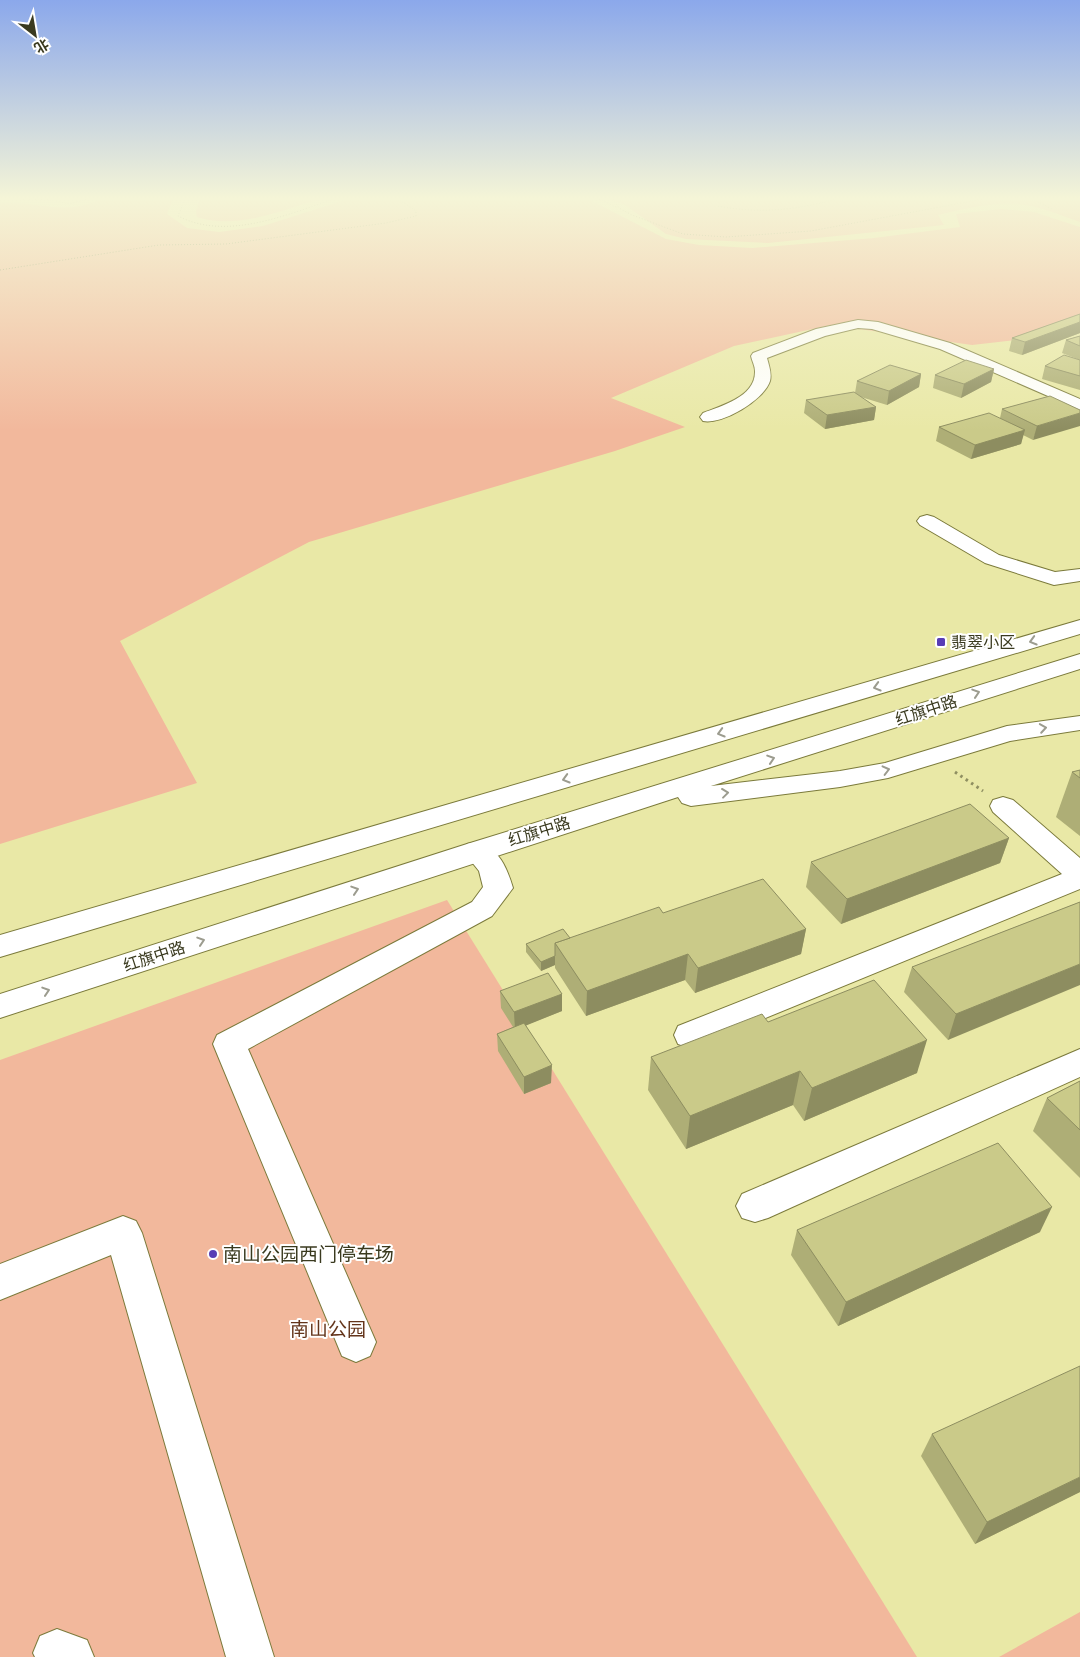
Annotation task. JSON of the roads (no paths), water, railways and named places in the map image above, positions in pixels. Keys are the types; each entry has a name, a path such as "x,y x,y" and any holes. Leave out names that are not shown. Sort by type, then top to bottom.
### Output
{"main road":[{"path":"709,417 733,407 755,393 763,372 758,356 821,332 858,324 873,324 945,346 1080,405"},
{"path":"927,521 992,559 1054,579 1080,576"},
{"path":"0,946 1080,627"},
{"name":"红旗中路","path":"0,1006 477,851 1080,660"},
{"path":"625,805 840,779 888,770 1007,734 1080,723"},
{"path":"1003,806 1080,874"},
{"path":"356,1342 229,1044 482,909 498,888 493,868 477,851"},
{"path":"690,1035 1080,878"},
{"path":"755,1206 1080,1062"},
{"path":"0,1282 123,1233 250,1657"}],"place":[{"name":"翡翠小区","path":"941,642"},
{"name":"南山公园西门停车场","path":"213,1254"}],"park label":[{"name":"南山公园","path":"328,1329"}]}
